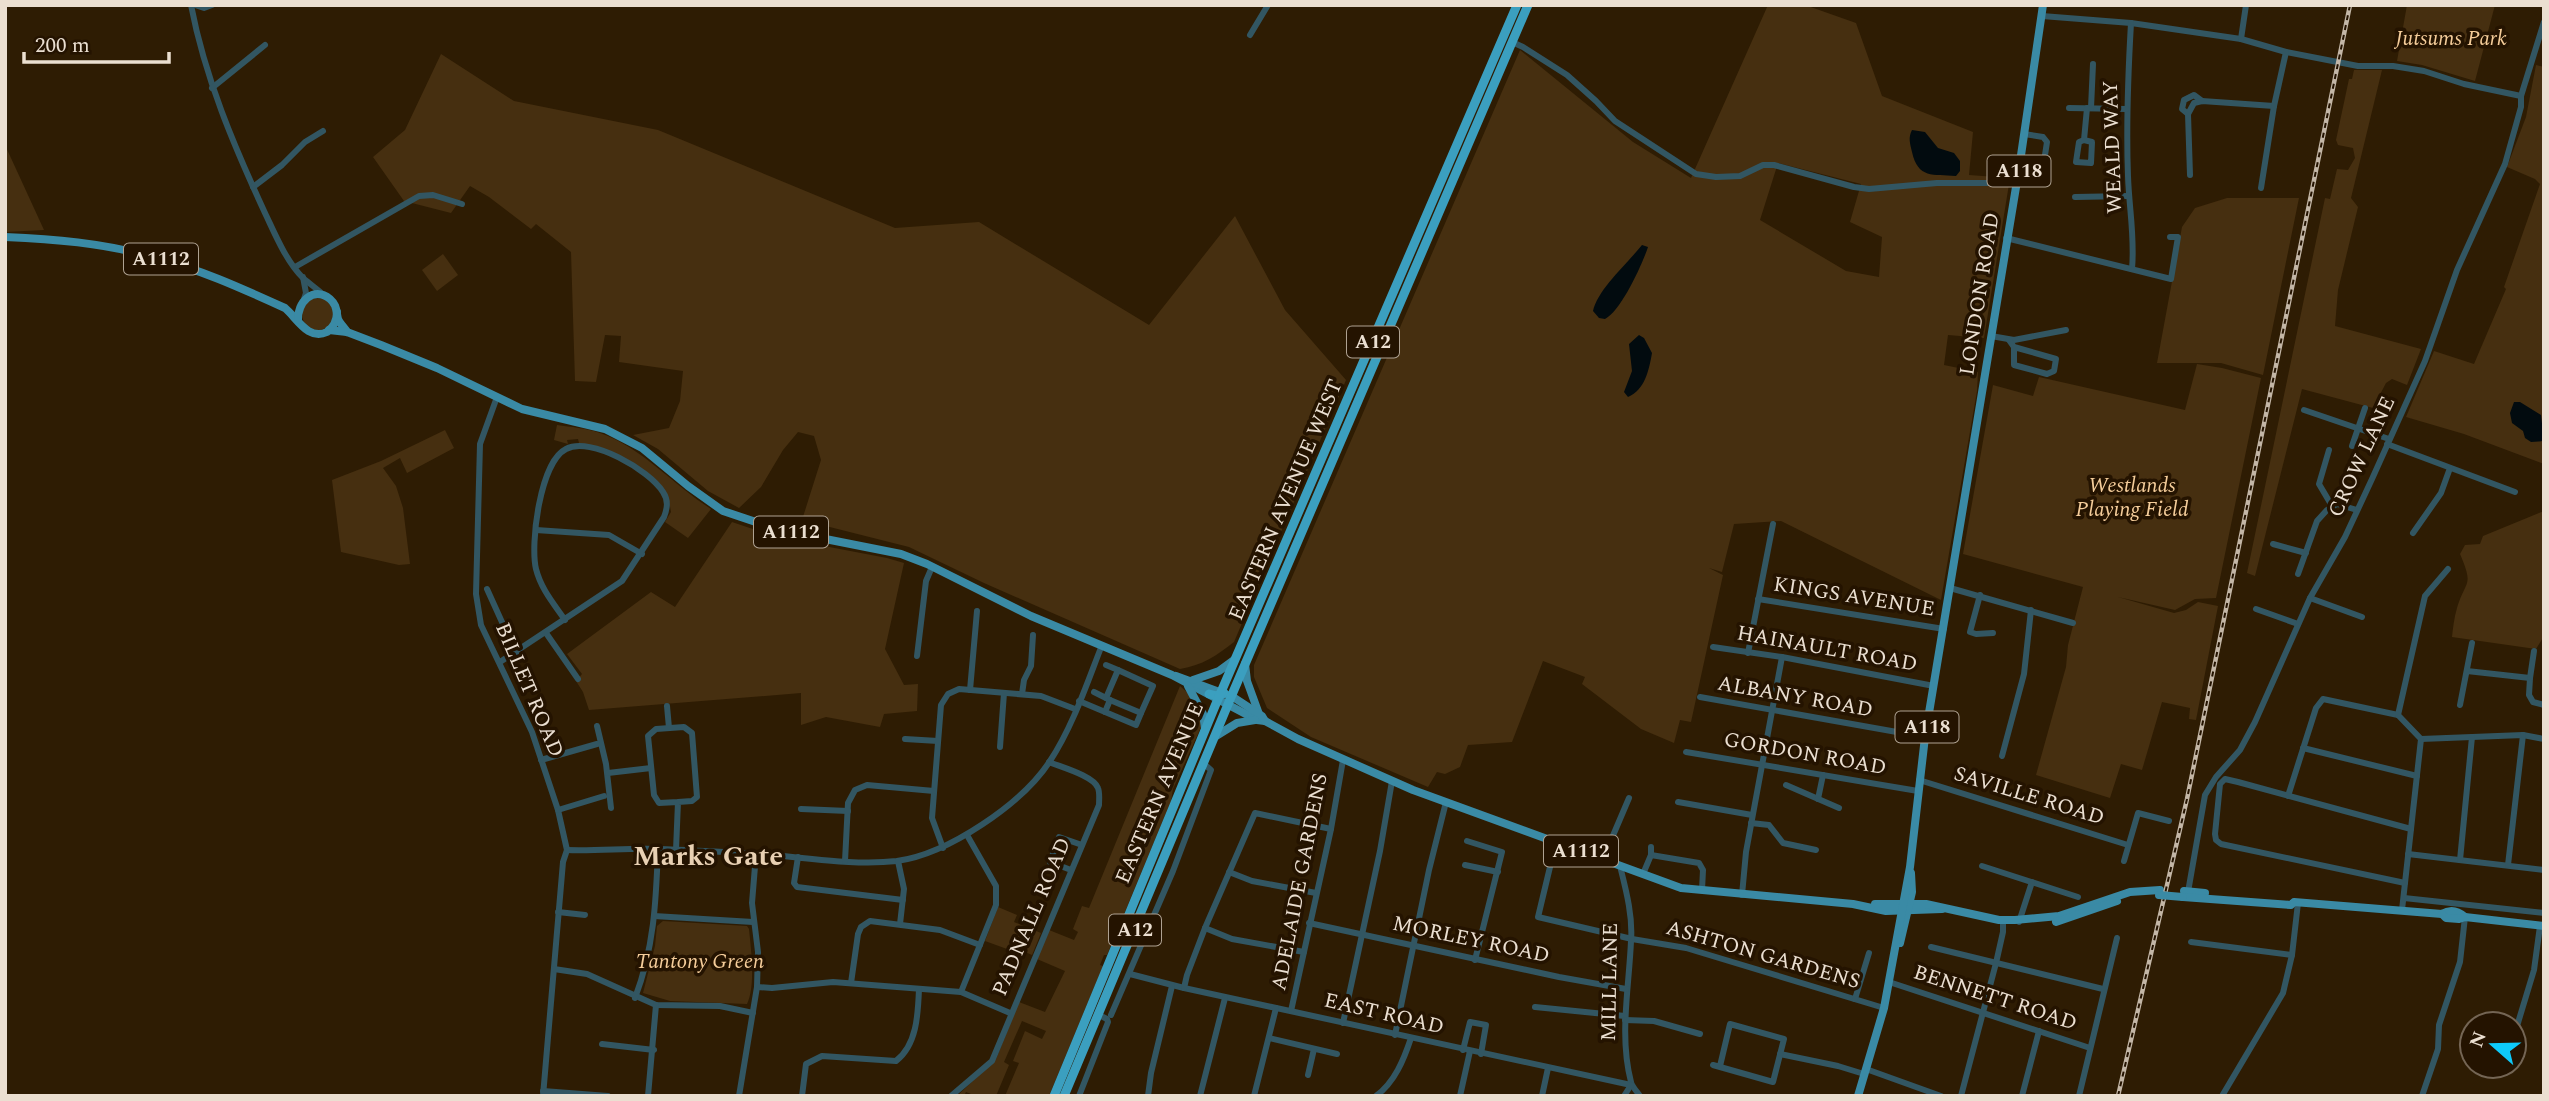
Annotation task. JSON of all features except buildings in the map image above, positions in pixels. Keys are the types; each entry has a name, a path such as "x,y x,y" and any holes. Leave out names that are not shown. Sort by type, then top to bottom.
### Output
{"highway":[{"name":"EASTERN AVENUE WEST","path":"1225,698 1226,681 1517,5"},
{"name":"EASTERN AVENUE WEST","path":"1225,698 1246,661 1514,43 1528,5"},
{"name":"A12","path":"1153,858 1167,835 1225,698 1276,592"},
{"name":"EASTERN AVENUE","path":"1054,1096 1204,734 1225,698"},
{"name":"EASTERN AVENUE","path":"1064,1096 1212,742 1225,698"}],"main road":[{"name":"LONDON ROAD","path":"1950,588 2017,183 2038,24 2043,5"},
{"name":"A1112","path":"5,237 60,239 146,255 210,275 285,308 311,333 322,334 329,330 347,332 437,368 530,411 605,429 642,448 723,511 751,522 901,554 1031,616 1225,698 1311,746 1392,781 1681,888 1857,905 1886,911 1906,907 1941,909 2003,920 2021,918 2034,923 2063,920 2133,896 2159,892 2291,905 2296,902 2402,910 2442,914 2446,918 2465,917 2542,926"},
{"path":"285,308 302,303 314,295 326,296 333,302 339,321 347,332"},
{"path":"298,320 302,303"},
{"path":"329,330 336,322 337,312"},
{"name":"A118","path":"1858,1096 1884,1008 1912,888 1910,867 1919,780 1950,588"},
{"path":"1185,681 1219,671 1231,663 1240,650"},
{"path":"1212,742 1222,730 1246,720 1261,719 1247,681 1246,661"},
{"name":"A1112","path":"1185,681 1203,714 1204,734"}],"street":[{"path":"212,5 204,8 193,5 199,46 212,88 277,237 303,277 326,296"},
{"path":"1250,35 1268,5"},
{"path":"2241,39 2246,5"},
{"path":"2042,16 2131,23 2241,39 2286,52 2358,66 2393,66 2424,71 2464,84 2521,96"},
{"name":"CROW LANE","path":"2185,893 2203,800 2210,785 2240,750 2255,722 2310,598 2357,510 2425,361 2457,270 2505,164 2521,107 2521,96 2544,22"},
{"name":"WEALD WAY","path":"2131,23 2126,108 2128,196 2133,227 2132,269"},
{"path":"1514,43 1567,75 1615,121 1696,174 1740,176 1756,167 1773,165 1869,189 1937,183 2017,183"},
{"path":"212,88 265,45"},
{"path":"2261,188 2286,52"},
{"path":"2084,140 2093,64"},
{"path":"2190,175 2189,107 2202,101 2274,106"},
{"path":"2069,108 2126,108"},
{"path":"253,187 282,165 305,142 323,131"},
{"path":"2019,169 2038,172 2043,168 2047,142 2043,137 2024,134"},
{"path":"295,267 419,196 433,195 462,204"},
{"path":"2075,197 2128,196"},
{"path":"2006,238 2171,279 2178,237 2170,237"},
{"path":"302,303 306,293 303,277"},
{"path":"1991,336 2009,340 2066,330"},
{"path":"2009,340 2014,347 2014,365 2047,374 2054,371 2056,359 2014,347"},
{"name":"BILLET ROAD","path":"497,397 480,444 476,594 481,625 532,732 558,810 568,850 563,862 543,1093"},
{"path":"2352,446 2365,408"},
{"path":"2304,410 2358,428 2450,468 2515,492"},
{"path":"500,662 516,653 546,633 565,620 622,581 664,517 667,508 663,492 634,466 590,447 574,446 557,455 544,486 536,530 534,558 539,580 565,620"},
{"path":"2329,450 2319,484 2332,506"},
{"path":"2413,533 2441,493 2450,468"},
{"path":"2298,574 2317,521 2337,504 2357,510"},
{"path":"1748,653 1773,524"},
{"path":"536,530 609,535 642,554"},
{"path":"2273,544 2306,553"},
{"path":"917,656 926,581 932,567"},
{"path":"2398,715 2425,596 2448,569"},
{"path":"1950,588 2073,623"},
{"path":"487,589 516,653"},
{"path":"1980,596 1970,632 1993,633"},
{"path":"2310,598 2362,617"},
{"name":"KINGS AVENUE","path":"1758,599 1944,629"},
{"path":"2256,609 2298,624"},
{"path":"2002,757 2024,674 2031,610"},
{"path":"970,690 976,611"},
{"path":"546,633 578,679"},
{"path":"1022,694 1024,680 1031,666 1033,635"},
{"path":"2460,705 2472,643"},
{"path":"568,850 658,849 845,861 898,860 943,848 967,835 1027,788 1049,762 1079,701 1102,645"},
{"name":"HAINAULT ROAD","path":"1713,647 1782,657 1934,686"},
{"path":"2534,651 2529,695 2533,702 2544,705"},
{"path":"1742,895 1743,871 1782,657"},
{"path":"1106,665 1153,686"},
{"path":"1105,712 1118,670"},
{"path":"2467,671 2530,678"},
{"path":"1079,701 1136,725 1156,678"},
{"path":"943,848 932,818 941,705 945,696 959,689 1022,694 1049,698 1075,709"},
{"path":"1094,692 1141,713"},
{"path":"1000,747 1004,693"},
{"name":"ALBANY ROAD","path":"1700,698 1925,737"},
{"path":"2288,796 2316,708 2323,699 2398,715 2421,739 2523,736 2544,739"},
{"path":"667,706 669,728"},
{"path":"597,726 608,772 611,808"},
{"path":"687,727 692,733 697,797 692,801 661,804 657,802 651,768 650,732 687,727"},
{"path":"2508,865 2523,736"},
{"path":"2460,860 2472,737"},
{"path":"905,739 938,741"},
{"path":"2402,910 2421,739"},
{"path":"541,760 597,744"},
{"path":"2303,748 2417,776"},
{"name":"GORDON ROAD","path":"1686,752 1918,791"},
{"name":"ADELAIDE GARDENS","path":"1291,1011 1331,829 1343,760"},
{"name":"PADNALL ROAD","path":"951,1096 992,1061 1099,805 1096,784 1086,777 1049,762"},
{"name":"EASTERN AVENUE","path":"1130,974 1174,871 1211,770 1203,763"},
{"path":"608,772 651,768"},
{"path":"1818,799 1824,775"},
{"name":"SAVILLE ROAD","path":"1919,780 2128,845"},
{"path":"2405,883 2221,844 2216,840 2215,834 2217,805 2223,780 2411,829"},
{"path":"1343,1023 1392,781"},
{"path":"845,861 848,811 855,790 867,785 934,791"},
{"path":"1786,785 1839,808"},
{"path":"558,810 604,796"},
{"path":"1603,859 1629,798"},
{"path":"676,850 678,802"},
{"path":"1395,1035 1446,802"},
{"path":"1678,802 1752,819 1769,825 1780,840 1787,844 1816,850"},
{"path":"801,809 848,811"},
{"path":"1184,988 1205,928 1255,813 1331,829"},
{"name":"SAVILLE ROAD","path":"2124,861 2138,813 2169,821"},
{"path":"961,992 996,905 996,887 967,835"},
{"path":"1071,870 1050,862 1059,837 1082,845"},
{"path":"1467,841 1502,852 1475,960"},
{"name":"ASHTON GARDENS","path":"1556,842 1549,862 1538,917 1632,939 1686,948 1884,1008"},
{"path":"1643,874 1651,855 1651,846"},
{"path":"635,998 649,957 658,849"},
{"path":"739,1096 757,987 758,952 753,922 757,854"},
{"path":"2409,854 2544,870"},
{"path":"1651,855 1699,863 1703,870 1702,890"},
{"path":"798,857 794,883 797,887 903,901"},
{"path":"898,860 903,885 900,924"},
{"path":"1465,865 1498,872"},
{"name":"MILL LANE","path":"1620,866 1628,901 1632,939 1625,1018 1631,1085"},
{"path":"1982,866 2078,897"},
{"path":"1229,872 1252,881 1316,893"},
{"path":"2021,918 2032,882"},
{"path":"2404,898 2544,914"},
{"path":"2222,1096 2283,993 2292,955 2296,902"},
{"path":"558,912 585,915"},
{"path":"654,916 753,922"},
{"path":"2422,1096 2438,1049 2439,1025 2460,962 2465,917"},
{"path":"1961,1096 1996,963 2003,920"},
{"path":"851,983 857,937 861,927 873,921 940,930 980,945"},
{"name":"MORLEY ROAD","path":"1309,923 1475,960 1626,989"},
{"path":"2522,1010 2534,970 2542,926"},
{"path":"1205,928 1232,939 1304,952"},
{"path":"2079,1096 2117,938"},
{"path":"2191,942 2292,955"},
{"path":"1931,947 2104,989"},
{"path":"1855,999 1869,953"},
{"path":"554,969 587,974 635,998 656,1005 720,1006 753,1013"},
{"path":"1111,1015 1130,974"},
{"name":"EAST ROAD","path":"1130,974 1225,998 1631,1085"},
{"path":"757,987 772,988 818,982 961,992 1010,1013"},
{"name":"BENNETT ROAD","path":"1889,982 2090,1048"},
{"path":"1148,1096 1172,986"},
{"path":"802,1096 806,1064 813,1059 822,1056 896,1061 904,1055 912,1040 919,989"},
{"path":"1200,1096 1225,998"},
{"path":"648,1096 656,1005"},
{"path":"1535,1007 1654,1021 1700,1034"},
{"path":"1254,1096 1276,1008"},
{"path":"1079,1096 1108,1022 1099,1015"},
{"path":"1460,1096 1470,1022 1486,1025 1481,1054"},
{"path":"1730,1024 1784,1039 1780,1054 1773,1082 1717,1066 1730,1024"},
{"path":"2022,1096 2039,1031"},
{"path":"1269,1038 1337,1054"},
{"path":"1376,1096 1385,1090 1401,1065 1411,1038"},
{"path":"602,1044 654,1050"},
{"path":"1308,1075 1314,1049"},
{"path":"1780,1054 1865,1071 1941,1096"},
{"path":"1542,1096 1548,1068"},
{"path":"1624,1096 1631,1085 1640,1096"},
{"path":"543,1093 608,1096"}],"green space":[{"path":"1768,5 1805,5 1856,23 1882,96 1973,132 1969,175 2010,178 1984,338 1948,335 1944,365 1978,372 1941,600 1781,521 1734,524 1722,572 1709,568 1723,575 1691,722 1680,720 1674,743 1641,729 1582,684 1585,677 1543,661 1512,742 1468,745 1460,767 1445,774 1437,772 1428,787 1311,737 1267,708 1254,677 1254,665 1520,50 1633,142 1691,178","holes":["1778,163 1861,184 1850,222 1882,237 1879,277 1846,271 1760,220"]},
{"name":"Jutsums Park","path":"2407,5 2495,5 2475,81 2422,65 2397,61"},
{"path":"441,54 514,101 658,130 895,228 979,222 1149,325 1235,216 1285,310 1346,380 1234,642 1209,659 1180,669 909,547 802,520 821,460 814,436 798,432 783,450 761,487 739,508 708,491 658,449 633,435 669,428 680,401 683,371 619,362 621,336 605,335 596,382 575,381 571,252 536,224 531,229 470,186 451,213 404,201 373,157 405,130"},
{"path":"2536,65 2544,67 2544,464 2464,434 2406,417 2434,351 2474,364 2506,289 2504,287 2540,184 2535,179 2507,167 2526,117"},
{"path":"2354,70 2382,70 2351,198 2358,207 2338,290 2335,326 2421,349 2407,385 2392,379 2386,383 2373,408 2302,389 2255,576 2247,573 2325,198 2330,199 2337,169 2348,170 2355,158 2353,148 2338,145 2336,140 2349,79 2352,79"},
{"path":"5,145 44,230 5,232"},
{"path":"2227,198 2299,198 2263,375 2221,363 2157,363 2182,227 2195,208"},
{"path":"443,254 458,275 437,291 422,270"},
{"path":"318,298 329,303 334,314 329,325 318,330 307,325 302,314 307,303"},
{"name":"Westlands Playing Field","path":"2197,364 2261,378 2216,598 2195,599 2175,610 2118,597 2174,613 2186,610 2198,602 2218,606 2196,720 2189,719 2190,708 2162,702 2142,770 2121,764 2110,798 2036,775 2066,667 2068,645 2083,587 1963,554 1993,385 2033,396 2039,377 2185,410"},
{"path":"557,425 589,430 616,440 644,457 711,509 688,538 665,522 671,512 669,501 633,463 579,443 578,439 567,440 568,444 554,440"},
{"path":"445,430 454,448 407,473 400,458 383,468 396,486 403,508 410,564 399,565 341,552 332,480 381,461"},
{"path":"2544,511 2544,636 2536,649 2452,637 2454,619 2468,578 2460,554 2465,545 2480,544 2483,536"},
{"path":"732,522 777,537 904,563 885,649 904,685 918,684 917,711 884,714 880,727 826,717 801,725 801,693 589,710 576,681 582,674 567,654 651,592 675,607"},
{"path":"1180,686 1195,703 1202,725 1173,789 1171,801 1107,955 1104,955 1100,965 1103,966 1049,1096 1005,1096 1019,1063 1013,1061 1025,1031 1042,1039 1046,1031 1022,1021 1004,1062 1009,1065 996,1096 976,1096 966,1092 964,1096 957,1096 996,1059 1019,1002 1045,1012 1065,971 1037,959 1049,930 1074,940 1078,932 1073,929 1082,906 1089,908"},
{"path":"998,907 1017,915 1014,922 1041,933 1032,955 1009,945 1007,949 985,941"},
{"name":"Tantony Green","path":"663,921 747,926 752,967 747,1004 670,1001 643,993 655,946 657,926"}],"shaded area":[{"path":"1912,130 1925,132 1938,148 1954,153 1960,161 1960,171 1956,176 1934,175 1918,167 1910,143"},
{"path":"1642,245 1648,247 1624,297 1611,314 1605,319 1599,318 1593,311 1601,294"},
{"path":"1639,335 1644,338 1652,353 1648,373 1642,384 1628,397 1624,392 1632,371 1629,344"},
{"path":"2514,402 2520,402 2541,415 2544,441 2531,442 2525,438 2523,431 2512,423 2510,413"}],"railway":[{"path":"2118,1096 2187,799 2350,5"}],"district":[{"name":"Marks Gate","path":"708,856"}]}
